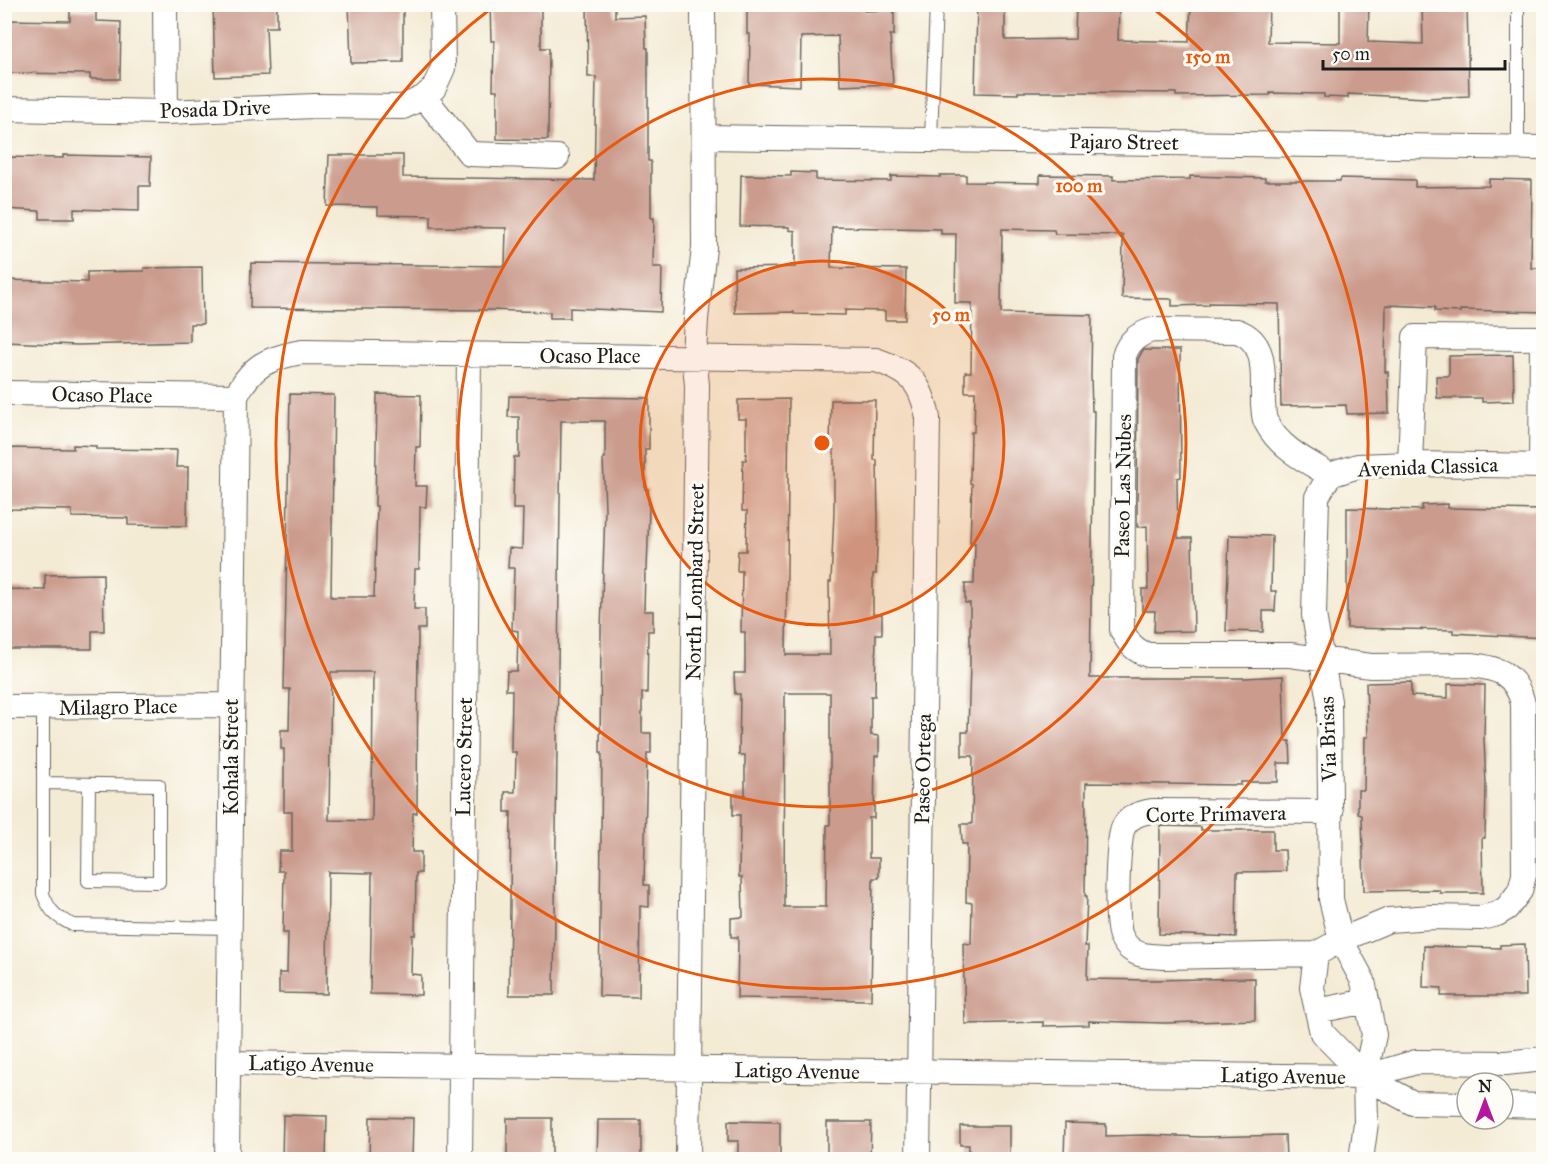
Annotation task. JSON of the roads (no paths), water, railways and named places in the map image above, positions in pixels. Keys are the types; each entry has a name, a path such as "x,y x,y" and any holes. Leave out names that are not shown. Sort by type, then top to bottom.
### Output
{"street":[{"path":"165,4 166,112"},
{"path":"442,4 443,68 434,88 424,97 470,154 557,157"},
{"name":"North Lombard Street","path":"688,1160 697,385 694,356 704,248 703,4"},
{"name":"Posada Drive","path":"4,109 166,112 315,106 404,106 424,97"},
{"name":"Pajaro Street","path":"704,137 1544,148"},
{"name":"Paseo Las Nubes","path":"1264,420 1260,349 1244,334 1237,331 1152,330 1132,340 1124,356 1122,630 1131,645 1138,651 1149,655 1290,656 1371,666 1487,666 1503,672 1511,679 1520,693 1523,704 1524,875 1516,897 1507,908 1497,914 1481,918 1432,916 1389,920 1341,940"},
{"path":"1410,464 1415,337 1542,338 1543,465"},
{"name":"Ocaso Place","path":"4,393 236,396 244,381 261,364 279,356 302,352 876,360 898,367 916,382"},
{"name":"Lucero Street","path":"460,1160 469,355"},
{"name":"Paseo Ortega","path":"916,382 924,396 928,418 918,1160"},
{"name":"Kohala Street","path":"227,1160 236,396"},
{"name":"Avenida Classica","path":"1264,420 1277,438 1297,456 1330,476 1358,466 1543,465"},
{"name":"Via Brisas","path":"1330,476 1317,497 1314,615 1329,701 1330,899 1341,940 1363,981 1374,1035 1365,1077 1366,1123 1361,1160"},
{"name":"Milagro Place","path":"4,707 232,705"},
{"name":"Corte Primavera","path":"1330,812 1152,811 1139,813 1123,827 1119,843 1118,922 1121,936 1131,950 1140,955 1164,957 1317,954 1341,940"},
{"path":"1317,954 1312,988 1322,1033 1365,1077"},
{"path":"1317,1011 1367,1000"},
{"name":"Latigo Avenue","path":"229,1063 1365,1077 1416,1062 1506,1064 1544,1059"},
{"name":"Latigo Avenue","path":"1365,1077 1413,1103 1455,1104"},
{"path":"1515,1105 1544,1106"}],"lane":[{"path":"931,139 936,4"},
{"path":"1518,4 1518,147"},
{"path":"43,708 43,894 49,909 60,919 73,926 230,928"},
{"path":"43,783 159,785 159,882 88,881 89,784"}]}
